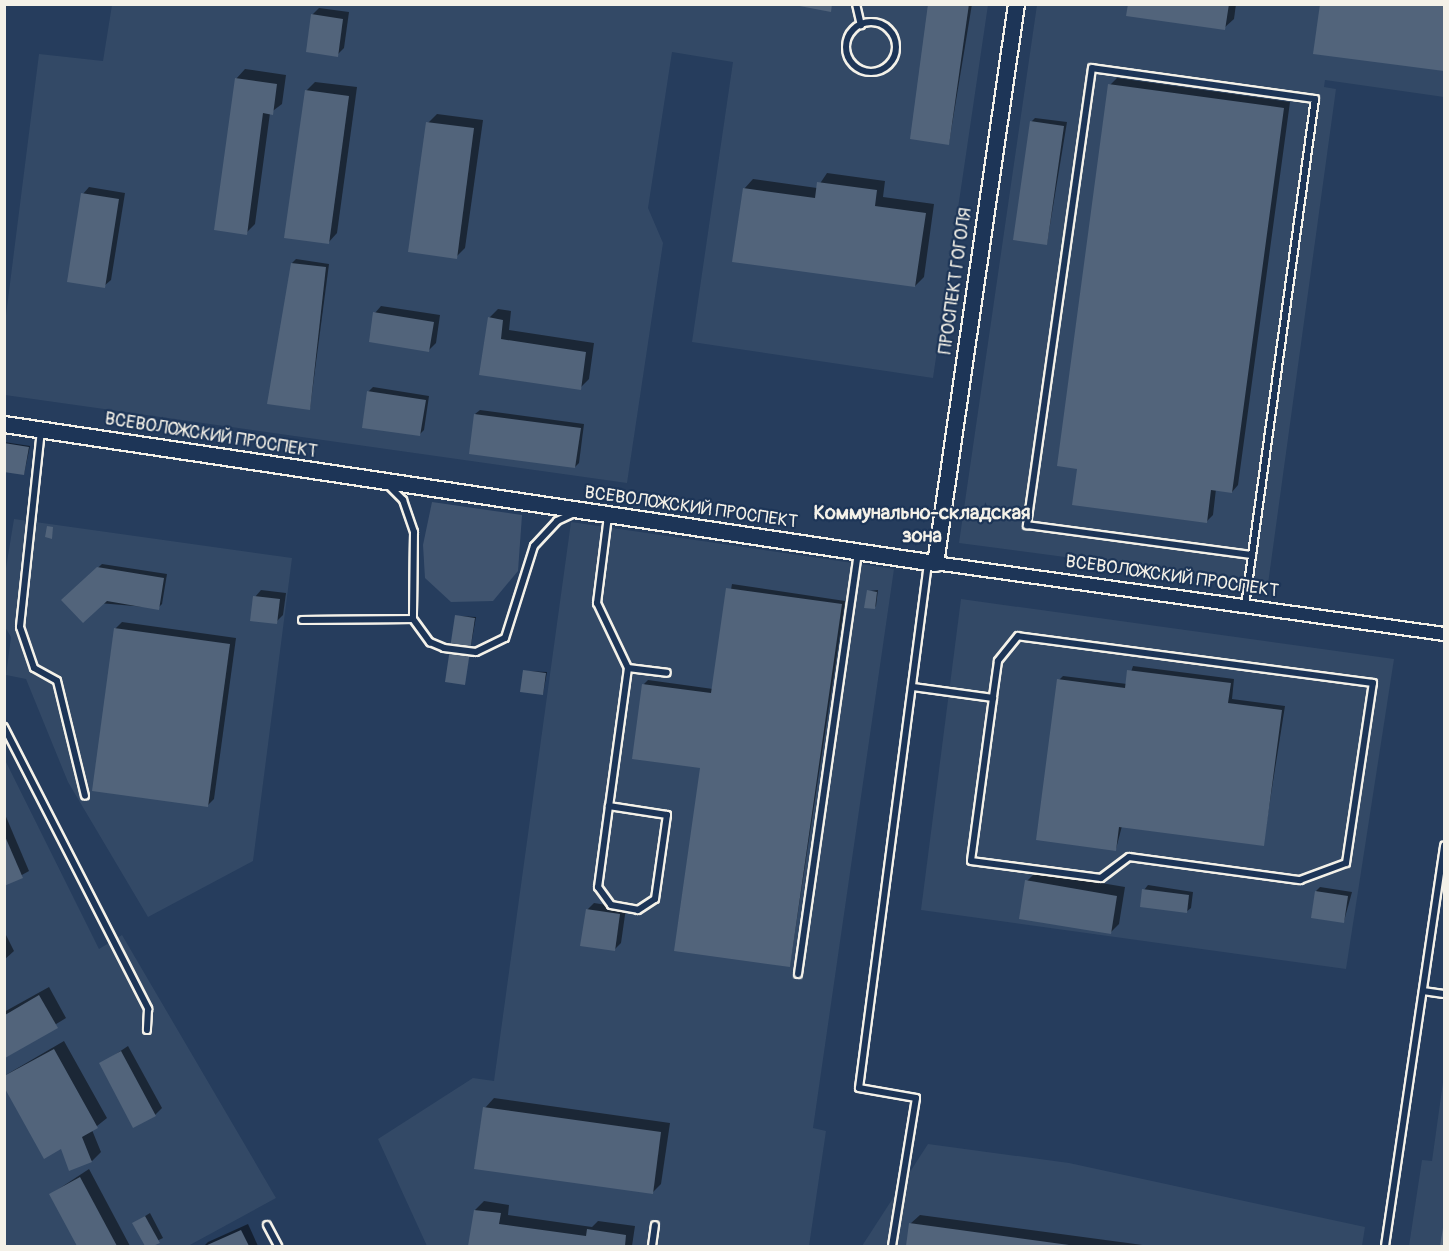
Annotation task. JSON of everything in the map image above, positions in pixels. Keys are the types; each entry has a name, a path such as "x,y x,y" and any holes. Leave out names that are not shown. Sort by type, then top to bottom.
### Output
{"street":[{"name":"ПРОСПЕКТ ГОГОЛЯ","path":"932,563 1016,4"},
{"name":"ВСЕВОЛОЖСКИЙ ПРОСПЕКТ","path":"4,424 608,516 1444,634"}],"lane":[{"path":"856,4 861,25"},
{"path":"880,24 894,37 894,56 881,70 862,71 849,57 848,38 861,25 880,24"},
{"path":"1245,607 1315,99 1092,68 1027,525 1252,555"},
{"path":"41,430 20,627 34,668 57,681 85,796"},
{"path":"387,483 403,500 412,523 413,619 426,638 444,648 493,648 513,621 534,546 557,521 578,511"},
{"path":"608,516 597,603 628,668 609,806 598,887 611,904 638,910 655,899 667,815 609,806"},
{"path":"798,974 858,552"},
{"path":"892,1246 916,1098 859,1088 932,563"},
{"path":"302,620 413,619"},
{"path":"1018,636 1372,683 1346,864 1299,880 1129,857 1101,878 972,861 993,698 998,661 1018,636"},
{"path":"628,668 667,673"},
{"path":"914,687 993,698"},
{"path":"4,728 148,1009 147,1030"},
{"path":"1385,1246 1444,845"},
{"path":"1423,991 1444,994"},
{"path":"267,1225 278,1246"},
{"path":"652,1246 655,1225"}],"shaded area":[{"path":"112,5 988,5 933,378 692,342 733,62 672,52 648,208 663,243 627,483 5,395 5,323 39,54 103,61"},
{"path":"1037,5 1444,5 1444,97 1325,80 1324,87 1336,89 1268,584 959,543"},
{"path":"432,502 522,515 518,571 493,601 451,602 425,578 423,545"},
{"path":"14,519 292,558 253,861 148,917 68,782 26,679 6,675 11,637 5,627 5,574"},
{"path":"571,522 894,569 813,1128 826,1131 809,1246 427,1246 378,1139 473,1078 494,1081"},
{"path":"961,599 1394,659 1346,969 921,910"},
{"path":"4,758 99,949 122,935 276,1198 188,1246 5,1246"},
{"path":"1444,1075 1444,1246 1409,1246 1422,1160 1432,1161"},
{"path":"928,1144 1069,1163 1365,1227 1362,1246 862,1246"}],"building":[{"path":"789,4 832,4 831,12"},
{"path":"928,4 969,4 949,145 910,139"},
{"path":"1128,4 1229,4 1225,30 1126,16"},
{"path":"1320,4 1444,4 1444,71 1313,54"},
{"path":"311,14 343,19 338,57 306,52"},
{"path":"235,78 277,84 273,115 263,113 247,235 214,230"},
{"path":"1108,84 1284,108 1232,493 1211,490 1207,523 1072,505 1077,469 1057,466"},
{"path":"305,90 349,96 329,244 284,238"},
{"path":"1030,121 1064,126 1047,245 1013,240"},
{"path":"426,122 474,128 457,259 408,252"},
{"path":"817,182 877,190 875,206 926,213 915,287 732,262 743,188 815,198"},
{"path":"81,193 119,199 105,288 67,282"},
{"path":"291,263 326,267 310,410 267,404"},
{"path":"373,312 434,322 429,352 369,342"},
{"path":"488,317 503,320 501,339 586,352 581,390 479,375"},
{"path":"367,391 426,400 420,436 362,428"},
{"path":"474,414 581,428 575,468 469,454"},
{"path":"4,443 29,447 24,475 4,472"},
{"path":"47,526 53,527 52,539 45,537"},
{"path":"97,567 164,578 159,610 107,601 83,623 61,600"},
{"path":"726,588 842,604 790,967 674,951 700,768 632,759 642,684 711,693"},
{"path":"867,590 877,592 875,609 864,608"},
{"path":"253,596 280,599 277,624 250,621"},
{"path":"455,615 475,618 465,685 445,682"},
{"path":"114,628 230,644 208,807 92,791"},
{"path":"523,670 546,673 543,695 520,692"},
{"path":"1127,670 1231,683 1228,703 1282,710 1264,846 1119,827 1116,851 1036,840 1057,679 1125,688"},
{"path":"4,834 23,878 4,886"},
{"path":"1025,880 1117,896 1111,934 1019,919"},
{"path":"1142,889 1189,895 1187,913 1140,907"},
{"path":"1315,891 1348,896 1344,923 1311,918"},
{"path":"586,909 620,914 615,951 580,946"},
{"path":"39,995 58,1028 5,1058 5,1015"},
{"path":"54,1049 98,1128 82,1137 92,1162 69,1171 61,1149 44,1159 4,1087 4,1076"},
{"path":"121,1051 156,1116 133,1128 99,1063"},
{"path":"483,1107 661,1132 653,1194 474,1169"},
{"path":"80,1177 117,1246 77,1246 49,1194"},
{"path":"474,1210 501,1213 499,1224 586,1236 587,1229 626,1235 625,1246 468,1246"},
{"path":"145,1216 160,1243 153,1246 145,1246 132,1223"},
{"path":"909,1223 1069,1245 1069,1246 906,1246"},
{"path":"1443,1228 1444,1246 1440,1246"},
{"path":"241,1230 249,1246 205,1246"}],"district":[{"name":"Коммунально-складская зона","path":"922,524"}]}
